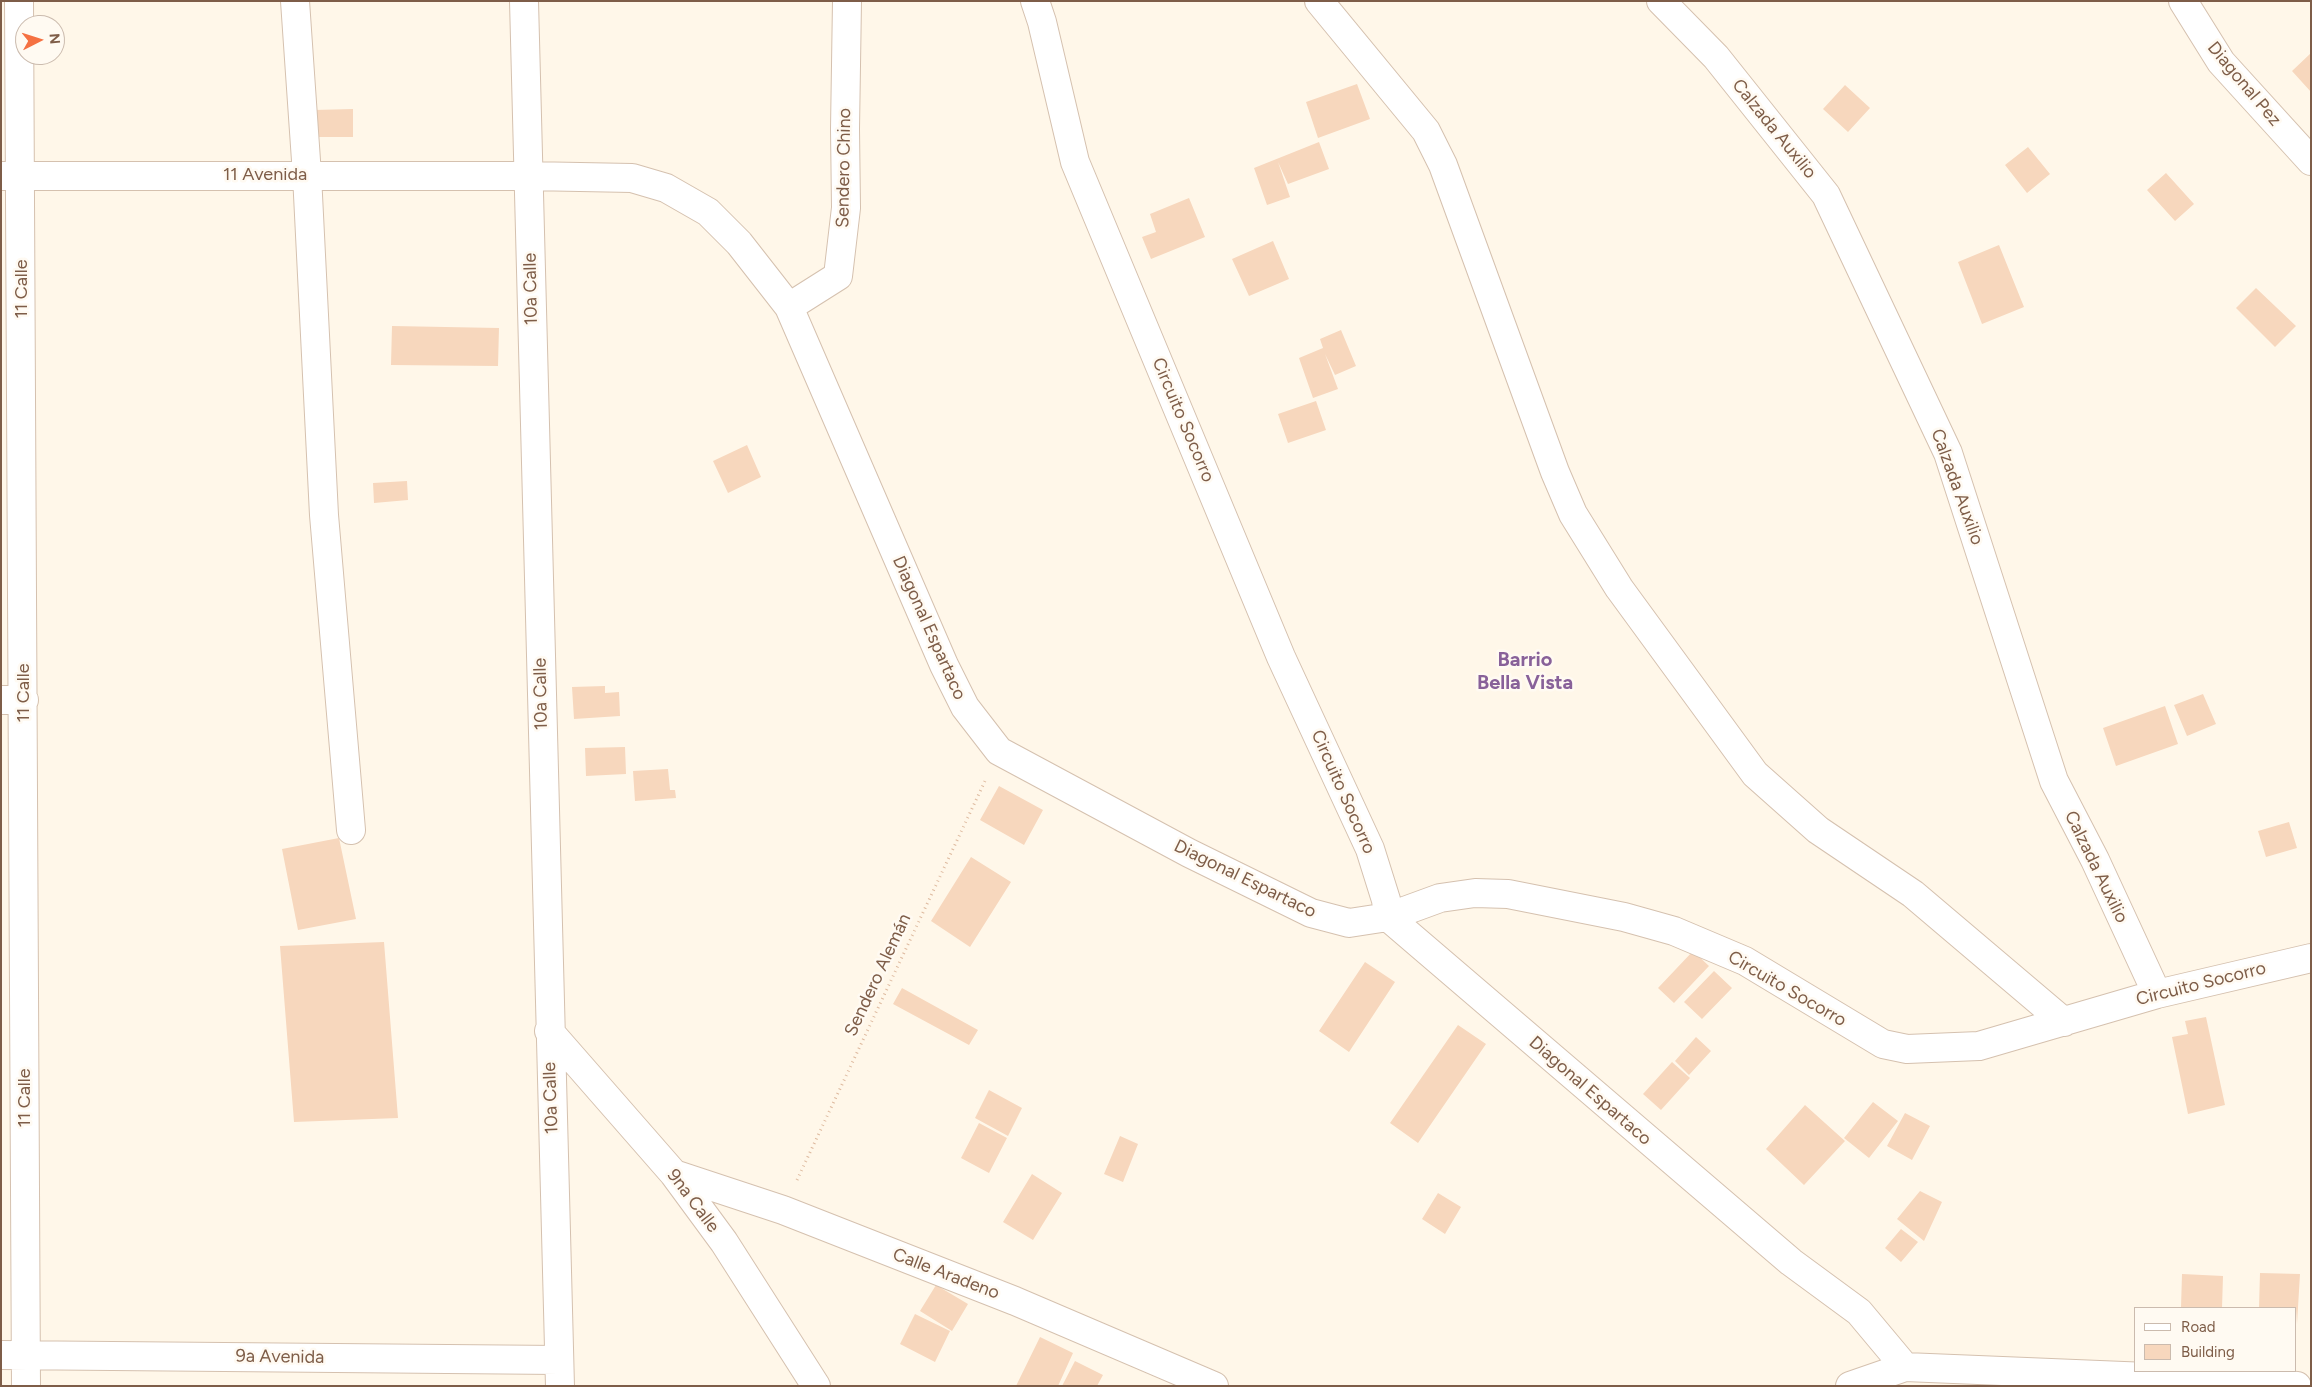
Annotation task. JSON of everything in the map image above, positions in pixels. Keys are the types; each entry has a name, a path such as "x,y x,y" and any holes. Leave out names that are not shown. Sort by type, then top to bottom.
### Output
{"street":[{"name":"11 Calle","path":"20,1 11,175 13,1354 26,1386"},
{"path":"296,1 307,175 324,515 351,830"},
{"name":"10a Calle","path":"524,1 549,1031 560,1373"},
{"name":"Sendero Chino","path":"790,307 838,276 846,208 844,129 847,1"},
{"name":"Circuito Socorro","path":"1035,1 1075,162 1281,657 1370,849 1386,900 1388,917 1440,898 1475,893 1508,894 1624,917 1674,931 1745,961 1883,1044 1907,1049 1980,1046 2156,994 2311,958"},
{"path":"1319,1 1426,131 1443,165 1554,472 1573,514 1619,588 1755,774 1818,830 1912,894 2064,1022"},
{"name":"Calzada Auxilio","path":"1661,1 1716,57 1826,195 1948,453 2054,780 2095,860 2156,994"},
{"name":"Diagonal Pez","path":"2183,1 2221,62 2311,161"},
{"name":"11 Avenida","path":"11,175 528,176"},
{"name":"Diagonal Espartaco","path":"528,176 632,178 666,188 714,218 739,243 790,307 944,665 965,707 999,751 1189,853 1311,913 1349,924 1388,917 1785,1257 1859,1312 1905,1367"},
{"name":"9na Calle","path":"549,1031 674,1174 724,1242 816,1386"},
{"name":"Calle Aradeno","path":"674,1174 783,1210 1014,1301 1214,1386"},
{"name":"9a Avenida","path":"13,1354 560,1373"},
{"path":"1850,1386 1905,1367 2221,1380 2297,1386"}],"path":[{"name":"Sendero Alemán","path":"783,1210 999,751"}],"building":[{"path":"2311,53 2311,92 2292,71"},
{"path":"1357,84 1370,119 1318,138 1306,102"},
{"path":"1845,85 1870,108 1848,132 1823,109"},
{"path":"353,109 353,137 315,137 314,110"},
{"path":"1319,142 1329,169 1288,184 1278,162 1290,197 1267,205 1254,168"},
{"path":"2028,147 2050,174 2027,193 2005,165"},
{"path":"2166,173 2194,204 2175,221 2147,190"},
{"path":"1189,198 1205,237 1151,259 1142,237 1156,232 1150,214"},
{"path":"1273,241 1289,279 1249,296 1232,259"},
{"path":"1999,245 2024,307 1982,324 1958,262"},
{"path":"2256,288 2296,326 2275,347 2236,308"},
{"path":"392,326 499,328 498,366 391,365"},
{"path":"1341,330 1356,366 1335,375 1325,354 1338,389 1313,398 1299,358 1323,348 1320,339"},
{"path":"1316,401 1326,430 1288,443 1278,414"},
{"path":"747,445 761,477 728,493 713,461"},
{"path":"407,481 408,500 374,503 373,483"},
{"path":"605,686 605,693 619,692 620,716 574,719 572,687"},
{"path":"2203,694 2216,724 2187,736 2174,705"},
{"path":"2165,706 2178,744 2116,766 2103,728"},
{"path":"625,747 626,774 586,776 585,748"},
{"path":"668,769 670,790 675,790 676,798 635,801 633,771"},
{"path":"999,786 1043,810 1024,845 980,820"},
{"path":"2289,822 2297,848 2266,857 2258,831"},
{"path":"339,838 356,919 298,930 282,849"},
{"path":"971,857 1011,882 970,947 931,921"},
{"path":"384,942 398,1118 294,1122 280,946"},
{"path":"1693,951 1709,966 1674,1003 1658,988"},
{"path":"1365,962 1395,982 1349,1052 1319,1031"},
{"path":"1714,971 1732,988 1702,1019 1684,1002"},
{"path":"902,988 978,1030 969,1045 893,1004"},
{"path":"2206,1017 2225,1105 2188,1114 2172,1037 2188,1034 2185,1021"},
{"path":"1458,1025 1486,1044 1418,1143 1390,1123"},
{"path":"1696,1037 1711,1051 1689,1075 1675,1061"},
{"path":"1672,1062 1690,1078 1661,1110 1643,1094"},
{"path":"989,1090 1022,1108 1008,1136 975,1118"},
{"path":"1873,1102 1898,1121 1869,1158 1844,1138"},
{"path":"1805,1105 1845,1141 1804,1185 1766,1149"},
{"path":"1905,1113 1930,1126 1912,1160 1887,1146"},
{"path":"979,1123 1007,1138 989,1173 961,1158"},
{"path":"1120,1136 1138,1144 1123,1182 1104,1174"},
{"path":"1032,1174 1062,1193 1033,1240 1003,1222"},
{"path":"1920,1191 1942,1202 1924,1241 1897,1219"},
{"path":"1438,1193 1461,1207 1445,1234 1422,1219"},
{"path":"1901,1229 1918,1242 1901,1262 1885,1248"},
{"path":"2260,1273 2300,1274 2297,1324 2297,1307 2259,1307"},
{"path":"2182,1274 2223,1276 2222,1307 2181,1307"},
{"path":"936,1285 968,1304 952,1331 920,1311"},
{"path":"915,1314 950,1331 935,1362 900,1344"},
{"path":"1040,1337 1073,1353 1058,1386 1016,1386"},
{"path":"1075,1361 1103,1375 1097,1386 1062,1386"}],"district":[{"name":"Barrio Bella Vista","path":"1525,672"}]}
